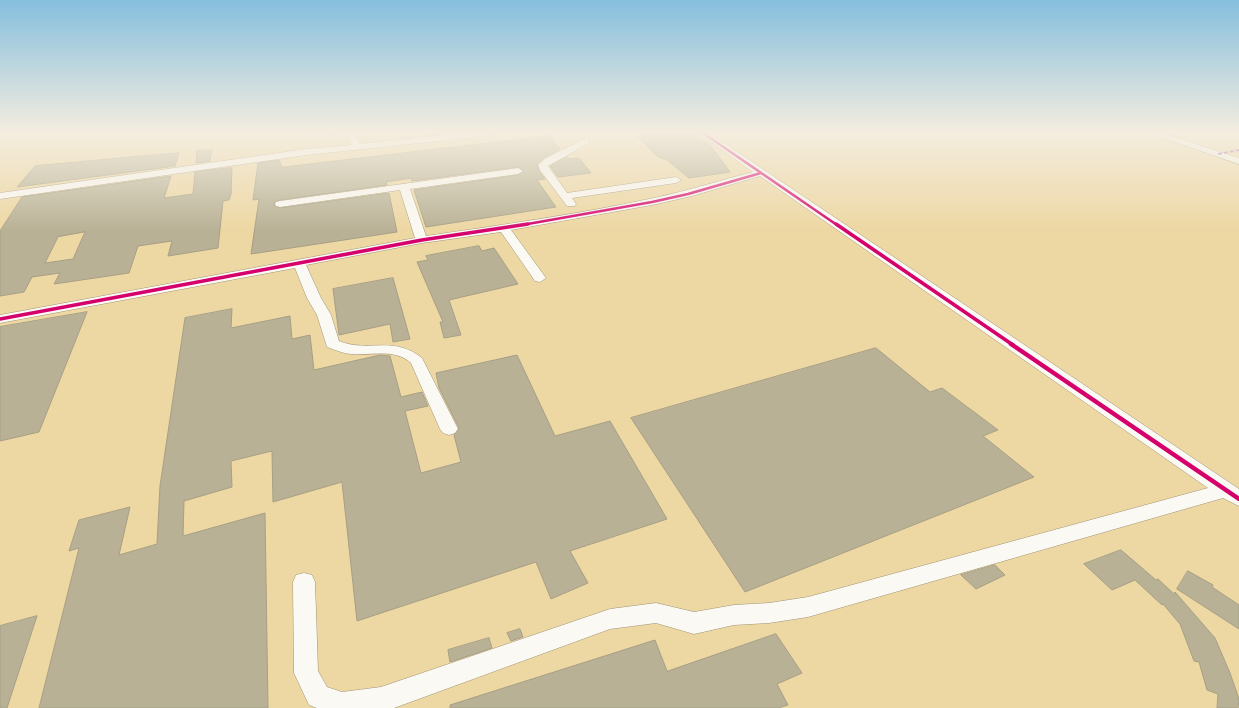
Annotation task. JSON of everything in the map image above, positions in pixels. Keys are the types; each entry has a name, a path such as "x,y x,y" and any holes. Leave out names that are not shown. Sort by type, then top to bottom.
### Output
{"street":[{"path":"0,196 213,166"},
{"path":"543,166 579,214"},
{"path":"751,166 1233,495"},
{"path":"280,204 518,171"},
{"path":"0,319 422,240 504,228 652,202 688,194 761,173"},
{"path":"565,196 676,180"},
{"path":"634,186 652,202"},
{"path":"404,187 422,240"},
{"path":"504,228 540,278"},
{"path":"298,263 314,298 324,315 332,344 342,349 391,350 408,353 417,361 449,429"},
{"path":"304,582 306,673 318,696 342,705 381,700 610,619 656,613 694,623 734,615 769,613 808,607 1233,495"}],"shaded area":[{"path":"0,166 1239,166 1239,708 0,708"}],"building":[{"path":"35,166 175,166 17,187"},
{"path":"258,166 538,166 539,171 545,179 537,180 556,207 426,227 414,190 518,175 524,170 518,167 412,181 411,178 386,182 387,185 280,200 275,201 274,205 280,208 389,193 397,232 251,254 259,199 253,200"},
{"path":"550,166 585,166 591,173 558,177"},
{"path":"675,166 726,166 730,172 689,178"},
{"path":"232,168 231,194 229,200 223,201 218,248 168,256 172,241 138,246 129,273 54,284 60,273 32,277 24,292 0,296 0,231 22,197 171,176 164,198 193,194 195,172","holes":["85,232 73,259 45,263 58,237"]},
{"path":"479,246 482,251 494,248 518,284 449,300 461,335 444,338 440,322 443,322 417,262 428,260 426,256"},
{"path":"393,278 410,339 393,342 390,324 339,335 333,289"},
{"path":"232,309 231,328 290,316 292,339 310,335 314,370 380,355 390,356 401,397 422,392 428,406 405,411 421,473 461,462 454,435 459,428 439,388 436,373 517,355 555,436 610,421 667,519 570,551 588,583 551,599 536,562 357,621 342,482 273,502 272,451 231,461 232,487 184,501 183,536 265,513 268,708 39,708 79,548 69,551 79,520 130,507 119,555 157,544 160,486 185,318"},
{"path":"87,312 39,432 0,441 0,327"},
{"path":"876,348 930,392 942,388 998,430 983,436 1034,477 745,592 631,418"},
{"path":"1121,550 1156,580 1158,579 1174,594 1175,592 1215,638 1239,699 1238,708 1217,708 1218,694 1207,690 1199,662 1194,661 1180,624 1163,604 1162,605 1135,580 1112,590 1084,564"},
{"path":"995,565 1005,575 976,589 961,575"},
{"path":"1188,571 1213,585 1212,587 1239,605 1239,629 1177,589"},
{"path":"37,616 7,708 0,708 0,626"},
{"path":"520,629 523,637 511,641 507,633"},
{"path":"776,634 802,673 777,684 788,705 778,708 450,708 450,705 655,640 667,671"},
{"path":"489,638 492,648 450,662 448,650"}],"cycle path":[{"path":"751,166 1239,499"},
{"path":"0,319 422,240 504,228 652,202 688,194 761,173"}]}
